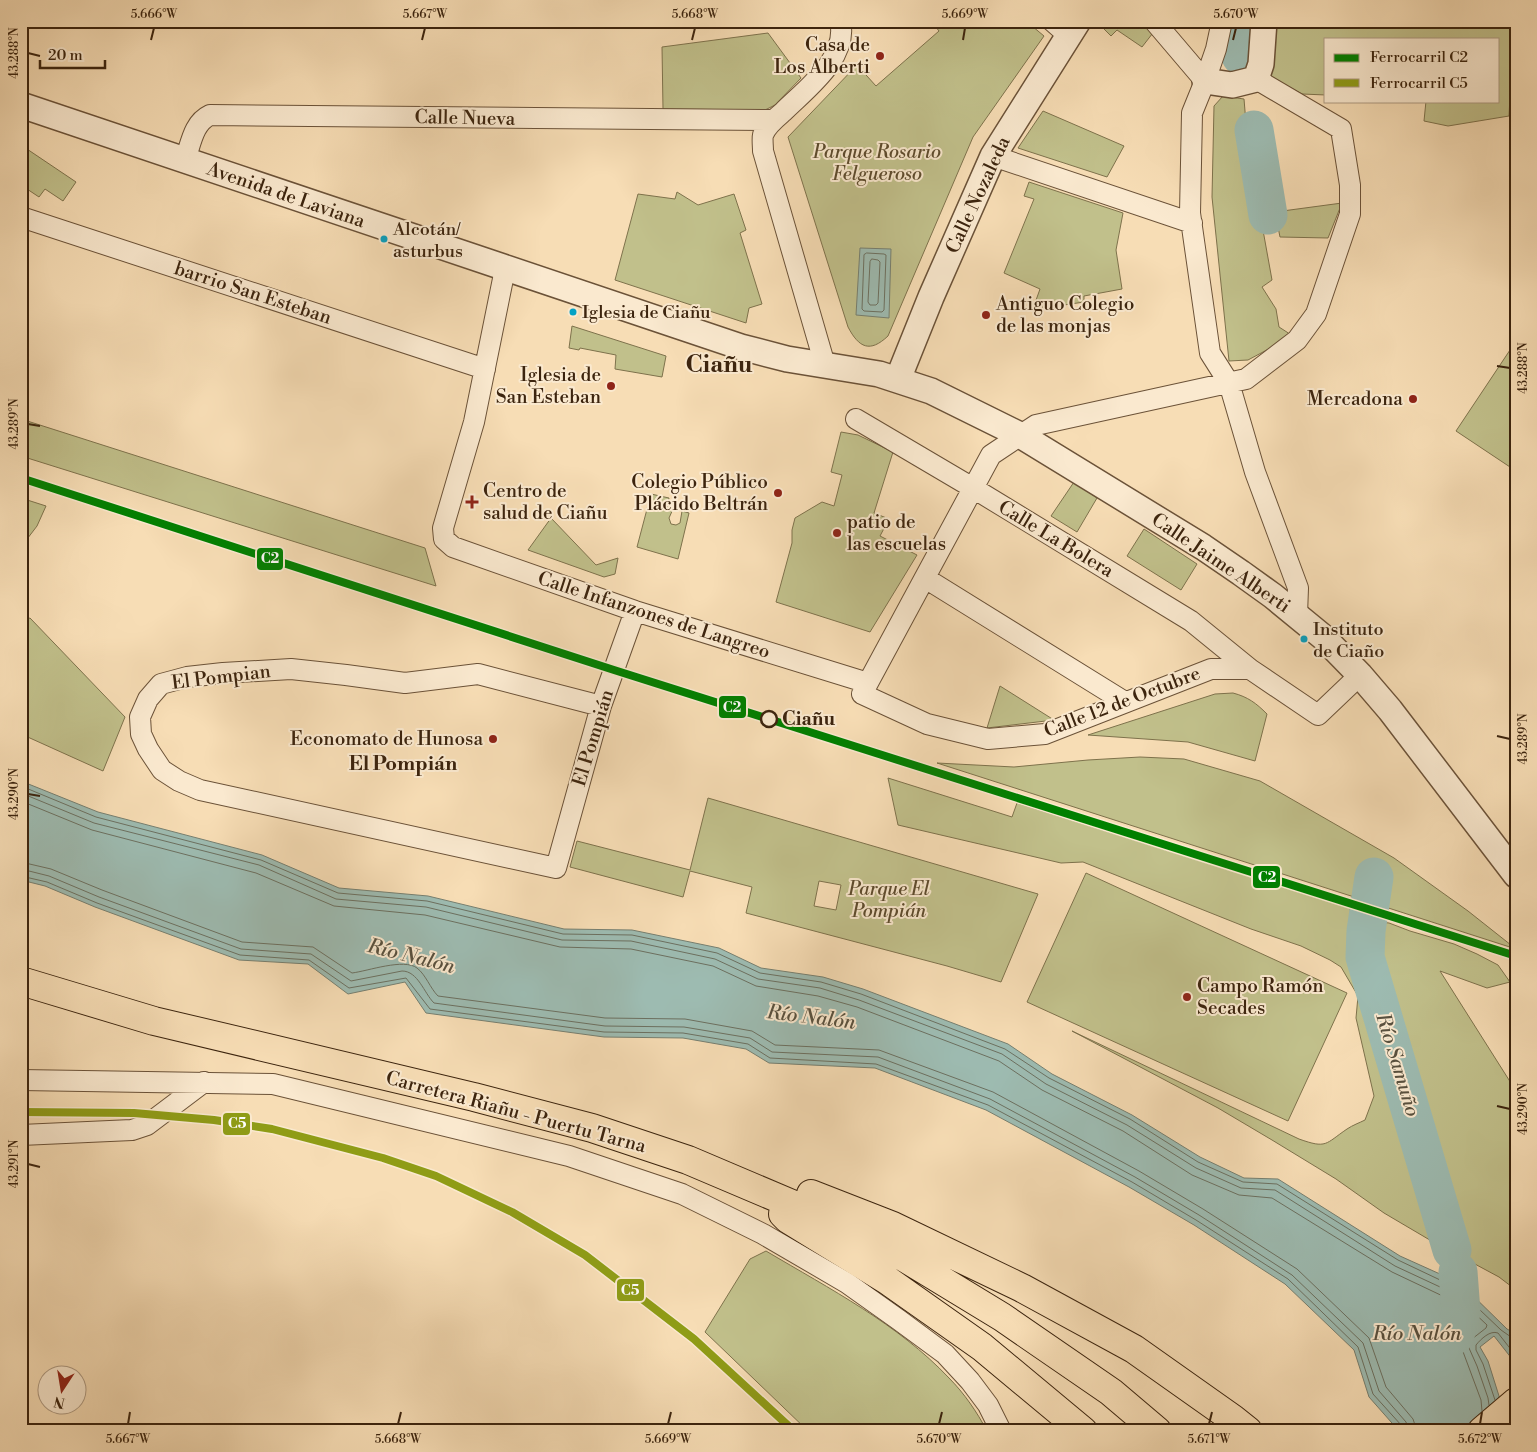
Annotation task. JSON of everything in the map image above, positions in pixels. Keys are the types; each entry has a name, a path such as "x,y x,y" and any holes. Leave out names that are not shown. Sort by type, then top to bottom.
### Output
{"main road":[{"name":"Carretera Riañu - Puertu Tarna","path":"21,981 154,1021 592,1128 688,1160 820,1216 904,1258 1002,1317 1111,1392 1157,1431"},
{"path":"688,1160 727,1162 893,1226 1004,1280 1134,1349 1233,1418 1248,1431"},
{"path":"759,1190 788,1219 887,1280 982,1347 1083,1431"},
{"path":"1482,1431 1516,1402"}],"street":[{"path":"865,689 990,455 1036,425 1246,379 1298,340 1316,314 1350,214 1350,185 1341,129 1256,79 1232,85 1205,82 1154,21"},
{"path":"1222,21 1216,49 1192,113 1190,213 1210,353 1229,383 1255,472 1298,588 1297,615"},
{"path":"1256,79 1261,64 1264,21"},
{"path":"825,365 763,151 763,136 773,120 823,72 836,54 845,24"},
{"name":"Calle Nozaleda","path":"898,379 931,297 993,156 1066,26"},
{"name":"Avenida de Laviana","path":"21,105 741,348 787,359 879,374 898,379"},
{"name":"Calle Nueva","path":"185,160 196,128 203,119 210,116 773,120"},
{"path":"993,156 1192,223"},
{"name":"barrio San Esteban","path":"21,217 485,369"},
{"path":"485,369 505,269"},
{"name":"Calle Infanzones de Langreo","path":"485,369 474,422 443,528 444,539 453,547 865,689"},
{"name":"Calle Jaime Alberti","path":"898,379 931,391 1020,435 1203,547 1297,615 1323,637 1360,675 1390,710 1516,875"},
{"name":"Calle La Bolera","path":"856,419 1191,621 1250,668"},
{"path":"925,578 1125,702"},
{"name":"El Pompián","path":"556,868 601,706 635,611"},
{"path":"1250,668 1318,715 1360,675"},
{"name":"Calle 12 de Octubre","path":"865,689 927,724 988,739 1045,734 1211,669 1250,668"},
{"name":"El Pompian","path":"556,868 200,790 179,781 162,770 148,749 141,734 140,717 148,699 161,684 187,677 290,669 405,684 478,674 601,706"},
{"path":"21,1080 273,1084 570,1156 682,1194 763,1234 847,1283 945,1354 970,1381 988,1405 1001,1431"},
{"path":"21,1135 132,1130 146,1125 204,1082"}],"green space":[{"name":"Parque Rosario Felgueroso","path":"931,21 1026,21 1044,36 973,137 888,336 876,345 865,346 856,340 848,327 788,137 857,65 876,86 939,31"},
{"path":"1103,21 1146,21 1156,29 1142,47 1117,30 1111,36 1100,25"},
{"path":"1277,21 1516,21 1516,50 1512,56 1509,116 1448,126 1424,121 1426,102 1500,102 1500,38 1324,38 1324,95 1302,94 1271,77"},
{"path":"768,33 801,78 775,105 765,110 663,109 662,47"},
{"path":"1223,96 1244,99 1248,147 1272,280 1262,287 1276,309 1279,327 1293,336 1248,360 1229,361 1212,197 1214,106"},
{"path":"1043,111 1124,146 1107,177 1018,148"},
{"path":"21,145 76,182 63,201 45,189 39,197 21,185"},
{"path":"1029,182 1123,213 1116,250 1122,289 1084,296 1084,302 1044,308 1035,303 1040,289 1004,273 1034,199 1024,196"},
{"path":"677,192 698,205 734,194 746,230 740,233 762,304 749,308 746,323 615,280 638,194 675,199"},
{"path":"1342,203 1328,238 1280,237 1275,212"},
{"path":"572,326 666,356 662,377 615,369 616,355 580,348 579,350 569,348"},
{"path":"1516,341 1516,471 1456,431"},
{"path":"21,419 425,548 436,586 21,456"},
{"name":"patio de las escuelas","path":"841,432 858,435 893,452 874,513 889,519 880,536 917,555 870,632 776,602 792,543 792,530 795,518 822,502 834,506 842,475 831,472"},
{"path":"1074,482 1097,498 1077,532 1051,516"},
{"path":"651,494 669,498 667,508 673,509 669,518 671,524 676,525 680,523 682,511 689,513 678,559 637,547"},
{"path":"21,498 46,506 37,526 21,547"},
{"path":"551,518 596,565 618,558 615,574 604,577 528,550"},
{"path":"1144,529 1197,564 1181,590 1127,556"},
{"path":"30,618 125,717 103,771 21,734 21,621"},
{"path":"1000,686 1054,720 987,728"},
{"path":"1233,693 1252,701 1267,714 1255,761 1188,742 1088,735 1215,694"},
{"path":"1140,757 1184,759 1260,781 1394,858 1468,911 1516,949 937,763 1014,767"},
{"path":"888,778 1012,817 1017,803 1350,908 1351,915 1354,917 1353,957 1382,1064 1440,1246 1384,1213 1336,1179 1218,1108 1072,1031 1299,1139 1321,1144 1330,1141 1365,1120 1374,1096 1356,1018 1358,996 1341,967 1301,946 1251,929 1083,862 1061,863 898,825"},
{"name":"Parque El Pompián","path":"708,798 1038,894 1001,982 746,913 752,887 690,871 683,897 570,867 577,841 690,870","holes":["819,881 841,885 836,910 814,906"]},
{"name":"Campo Ramón Secades","path":"1086,873 1347,993 1288,1121 1027,1002"},
{"path":"1380,922 1389,923 1454,944 1477,954 1498,965 1510,982 1487,988 1440,971 1516,1091 1516,1290 1499,1277 1460,1256 1378,976 1372,941"},
{"path":"766,1251 839,1294 886,1324 908,1341 955,1384 970,1403 987,1431 808,1431 705,1332 750,1259"}],"water":[{"path":"860,248 891,249 889,318 856,315"},
{"name":"Río Nalón","path":"21,781 98,812 262,855 339,888 428,896 564,929 632,930 719,948 761,968 823,977 863,989 1008,1044 1052,1074 1132,1115 1200,1157 1244,1178 1278,1179 1400,1256 1460,1283 1507,1329 1516,1334 1516,1364 1494,1336 1480,1347 1488,1361 1499,1396 1503,1431 1399,1431 1369,1397 1354,1350 1285,1284 1194,1225 1129,1187 986,1110 875,1068 769,1063 746,1049 683,1038 604,1037 426,1013 405,982 348,994 308,964 239,960 95,907 45,886 21,880"}],"waterway":[{"name":"Río Samuño","path":"1241,56 1245,21"},
{"name":"Río Samuño","path":"1254,130 1268,215"},
{"name":"Río Samuño","path":"1374,877 1366,931 1365,957 1452,1250"},
{"name":"Río Samuño","path":"1455,1335 1461,1312 1458,1272"}],"rail line":[{"name":"C2","path":"21,478 614,670 1516,956"},
{"name":"C5","path":"21,1112 134,1113 214,1120 272,1129 383,1158 436,1176 512,1212 585,1255 694,1339 794,1431"}],"place":[{"name":"Casa de Los Alberti","path":"880,56"},
{"name":"Alcotán/ asturbus","path":"384,239"},
{"name":"Iglesia de Ciañu","path":"573,312"},
{"name":"Antiguo Colegio de las monjas","path":"986,315"},
{"name":"Iglesia de San Esteban","path":"611,386"},
{"name":"Mercadona","path":"1413,399"},
{"name":"Colegio Público Plácido Beltrán","path":"778,493"},
{"name":"Centro de salud de Ciañu","path":"472,502"},
{"name":"patio de las escuelas","path":"837,533"},
{"name":"Instituto de Ciaño","path":"1304,639"},
{"name":"Ciañu","path":"769,719"},
{"name":"Economato de Hunosa","path":"493,739"},
{"name":"Campo Ramón Secades","path":"1187,997"}],"district":[{"name":"Ciañu","path":"719,365"},
{"name":"El Pompián","path":"403,764"}]}
